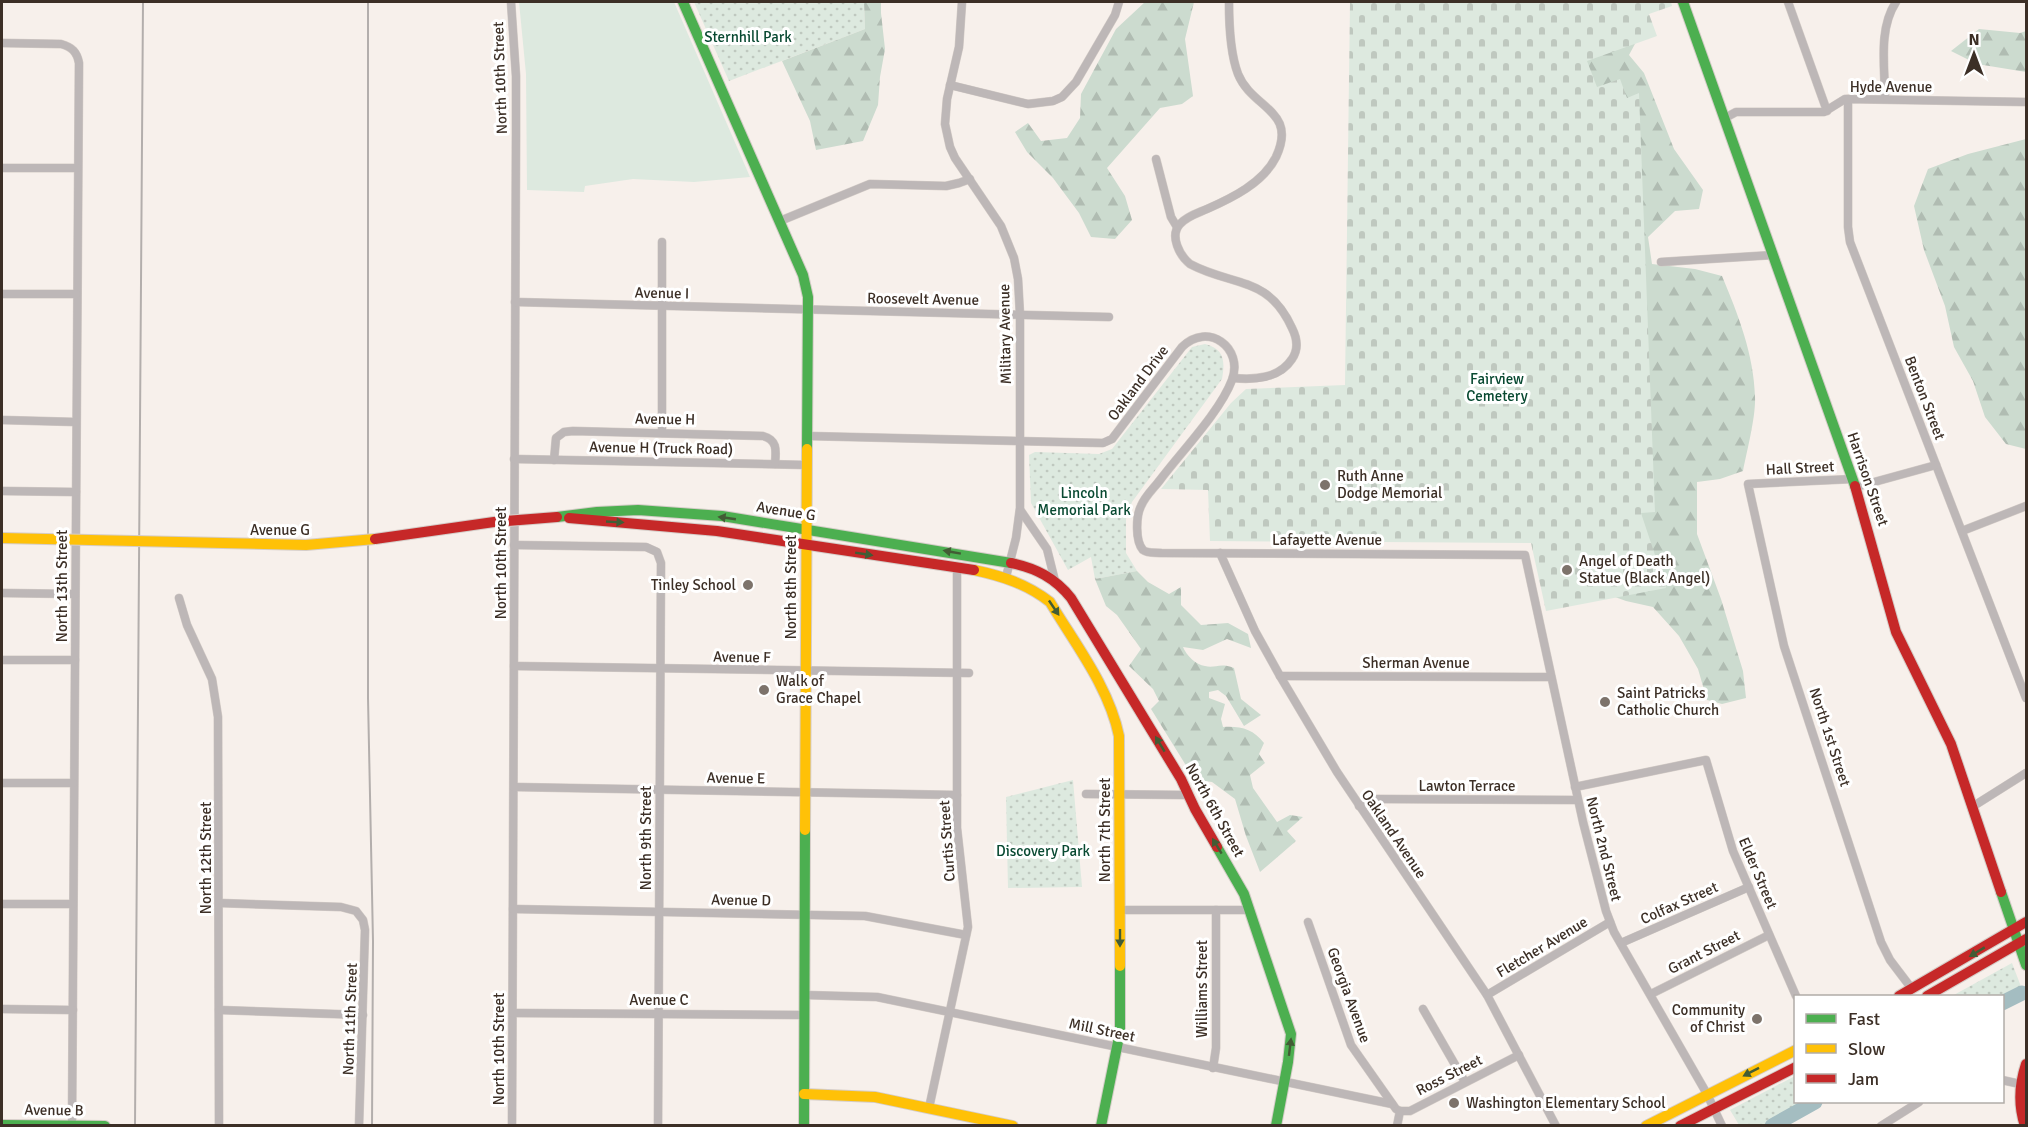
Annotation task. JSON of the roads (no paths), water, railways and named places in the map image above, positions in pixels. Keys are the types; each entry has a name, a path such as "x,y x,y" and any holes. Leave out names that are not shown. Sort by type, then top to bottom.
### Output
{"street":[{"name":"North 10th Street","path":"511,2 516,76 512,1125"},
{"name":"North 8th Street","path":"683,2 803,275 808,297 804,1125"},
{"name":"Military Avenue","path":"962,2 959,47 945,115 947,135 955,158 994,212 1009,242 1018,279 1020,508 1016,538 1006,577"},
{"path":"950,85 1028,104 1042,104 1062,97 1077,82 1115,15 1119,2"},
{"path":"1177,227 1186,218 1230,199 1254,182 1272,164 1281,143 1282,131 1277,116 1244,86 1238,73 1233,52 1229,2"},
{"name":"Harrison Street","path":"1683,2 1854,483 1873,540 1896,632 1940,720 2014,930 2023,941 2026,965"},
{"path":"1788,2 1827,111"},
{"path":"1885,99 1884,35 1888,15 1896,2"},
{"name":"North 13th Street","path":"2,43 61,44 73,49 78,57 72,1125"},
{"name":"Hyde Avenue","path":"1725,118 1736,111 1827,111 1848,99 2026,102"},
{"name":"Benton Street","path":"1848,99 1848,228 1850,242 2026,698"},
{"path":"1156,159 1171,217 1177,227 1177,245 1184,259 1197,268 1259,288 1281,308 1296,337 1295,353 1291,361 1277,372 1266,377 1233,378"},
{"path":"2,168 77,168"},
{"path":"780,221 870,184 945,186 970,179"},
{"path":"662,242 662,433"},
{"path":"1661,262 1773,255"},
{"path":"2,294 76,294"},
{"name":"Avenue I","path":"515,303 808,310"},
{"name":"Roosevelt Avenue","path":"808,310 1109,317"},
{"name":"Oakland Drive","path":"808,436 1107,442 1112,439 1182,347 1196,337 1208,336 1227,347 1233,365 1233,378"},
{"name":"Lafayette Avenue","path":"1233,378 1213,413 1141,504 1138,537 1140,544 1147,552 1526,555"},
{"path":"2,420 76,422"},
{"name":"Avenue H","path":"554,460 556,438 567,431 763,435 775,444 775,464"},
{"name":"Avenue H (Truck Road)","path":"514,459 807,465"},
{"name":"Hall Street","path":"1748,484 1854,483 1936,465"},
{"name":"North 1st Street","path":"1748,484 1784,646 1881,942 1890,960 1912,989"},
{"path":"2,491 76,492"},
{"path":"1962,531 2026,506"},
{"path":"1020,508 1047,549 1055,581"},
{"name":"Avenue G","path":"2,538 280,546 385,538 495,522 557,517 604,510 660,510 710,515 1010,563"},
{"name":"Avenue G","path":"557,517 693,528 1006,577"},
{"name":"North 9th Street","path":"514,545 646,548 657,552 661,562 658,1125"},
{"name":"Oakland Avenue","path":"1220,553 1255,631 1280,675 1337,772 1487,995 1556,1125"},
{"name":"North 2nd Street","path":"1526,555 1577,800 1610,922 1707,1094 1722,1125"},
{"name":"North 6th Street","path":"1010,563 1032,568 1055,581 1069,594 1181,779 1187,795 1237,879 1250,910 1291,1034 1276,1125"},
{"name":"Curtis Street","path":"929,1108 968,918 958,848 957,568"},
{"name":"North 7th Street","path":"1006,577 1032,587 1050,602 1106,695 1119,736 1120,1032 1101,1125"},
{"path":"2,593 75,594"},
{"name":"North 12th Street","path":"179,598 187,625 212,679 217,702 219,1125"},
{"path":"2,660 75,660"},
{"name":"Avenue F","path":"514,666 969,673"},
{"name":"Sherman Avenue","path":"1280,675 1551,677"},
{"name":"Elder Street","path":"1575,787 1704,759 1708,762 1727,835 1796,995"},
{"path":"1972,807 2026,772"},
{"path":"2,783 73,783"},
{"name":"Avenue E","path":"514,788 957,795"},
{"path":"1086,794 1187,795"},
{"name":"Lawton Terrace","path":"1359,806 1370,799 1577,800"},
{"name":"Colfax Street","path":"1621,943 1749,887"},
{"name":"North 11th Street","path":"219,903 341,907 350,908 360,915 365,930 359,1125"},
{"path":"2,904 74,904"},
{"name":"Avenue D","path":"513,909 873,917 966,935"},
{"path":"1120,910 1250,910"},
{"name":"Williams Street","path":"1213,1068 1216,1048 1215,910"},
{"name":"Georgia Avenue","path":"1308,922 1351,1046 1392,1104"},
{"name":"Fletcher Avenue","path":"1487,995 1610,922"},
{"path":"1901,995 2026,922"},
{"name":"Grant Street","path":"1651,994 1769,935"},
{"path":"1929,995 2023,941"},
{"name":"Mill Street","path":"805,995 877,997 1392,1104"},
{"path":"2,1009 73,1010"},
{"path":"219,1010 363,1015"},
{"path":"1423,1010 1465,1082"},
{"name":"Avenue C","path":"513,1013 805,1015"},
{"path":"1646,1125 1794,1051"},
{"name":"Ross Street","path":"1400,1111 1410,1111 1520,1055"},
{"path":"2025,1125 2020,1109 2020,1084 2026,1064"},
{"path":"1680,1125 1794,1068"},
{"path":"2004,1080 2020,1084"},
{"path":"804,1094 874,1096 1013,1125"},
{"path":"1881,1125 1917,1103"},
{"path":"1392,1104 1400,1111 1397,1125"},
{"name":"Avenue B","path":"2,1125 105,1125"}],"waterway":[{"path":"2004,1002 2022,993"},
{"path":"1772,1126 1813,1103"}],"railway":[{"path":"135,1126 143,2"},
{"path":"368,2 368,698 373,941 372,1126"}],"place":[{"name":"Ruth Anne Dodge Memorial","path":"1325,485"},
{"name":"Angel of Death Statue (Black Angel)","path":"1567,570"},
{"name":"Tinley School","path":"748,585"},
{"name":"Walk of Grace Chapel","path":"764,690"},
{"name":"Saint Patricks Catholic Church","path":"1605,702"},
{"name":"Community of Christ","path":"1757,1019"},
{"name":"Washington Elementary School","path":"1454,1103"}],"park label":[{"name":"Sternhill Park","path":"748,37"},
{"name":"Fairview Cemetery","path":"1497,388"},
{"name":"Lincoln Memorial Park","path":"1084,502"},
{"name":"Discovery Park","path":"1043,851"}]}
